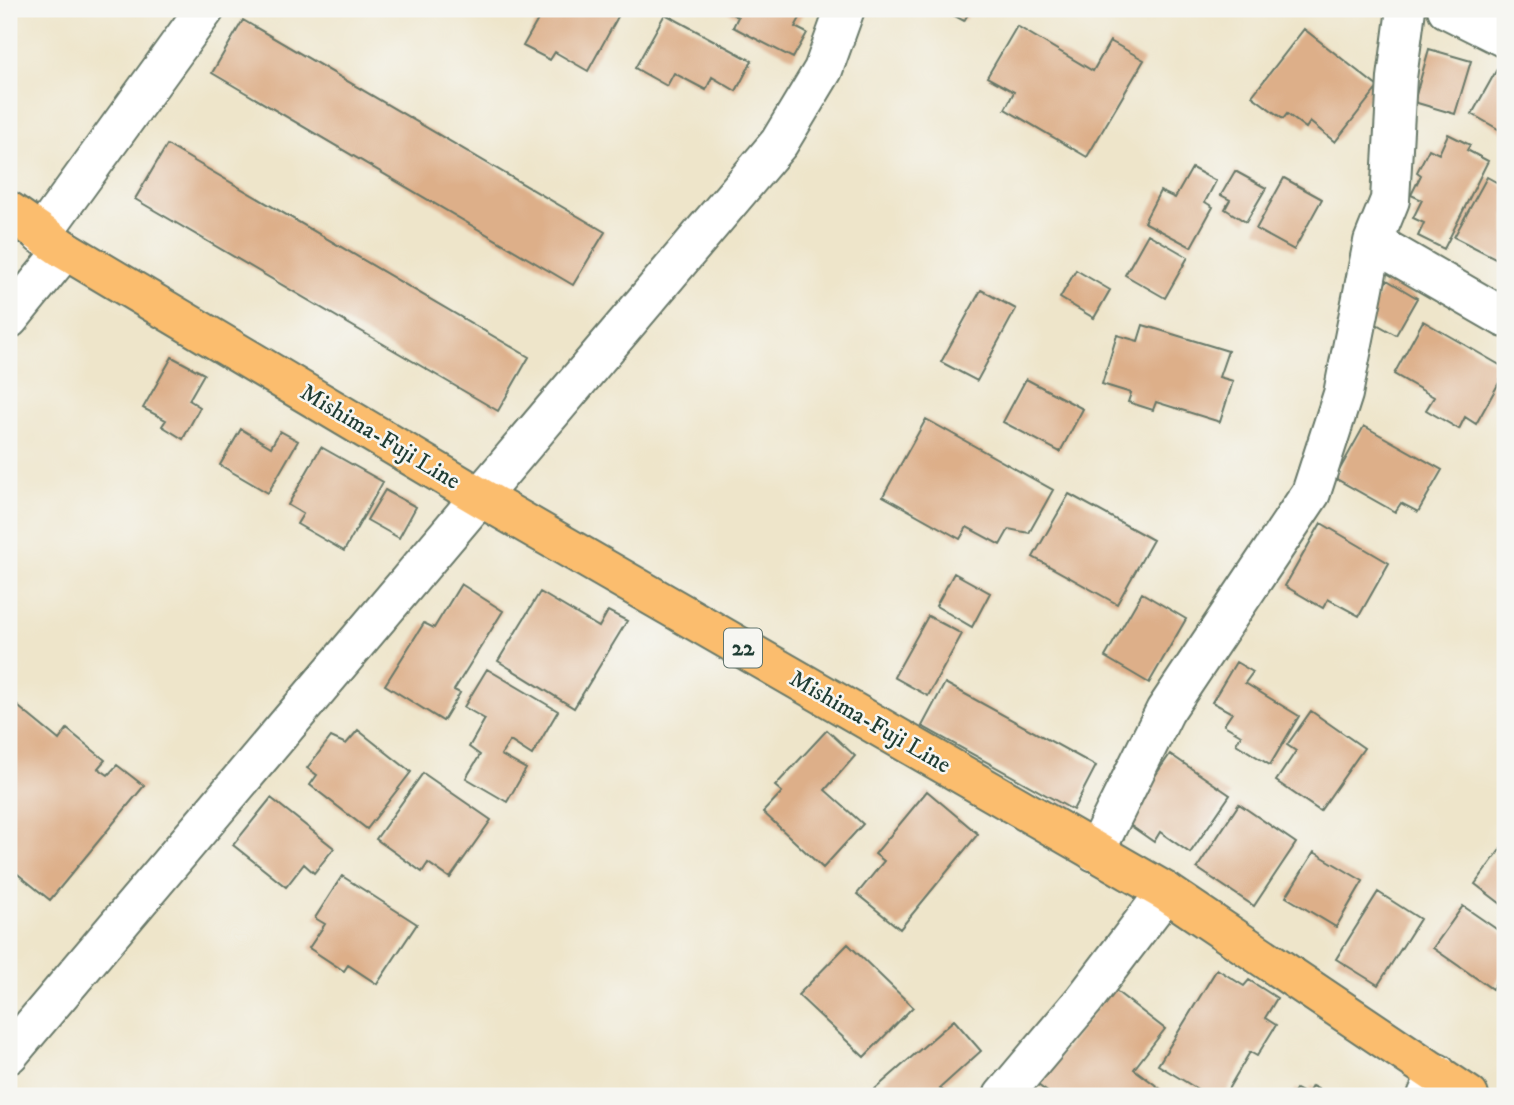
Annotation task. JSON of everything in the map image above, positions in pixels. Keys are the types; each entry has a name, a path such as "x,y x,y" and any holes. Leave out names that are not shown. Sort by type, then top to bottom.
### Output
{"main road":[{"name":"Mishima-Fuji Line","path":"9,211 53,242 480,496 1166,892 1432,1084 1469,1096"}],"street":[{"path":"9,318 53,242 205,9"},
{"path":"9,1054 779,143 823,70 845,9"},
{"path":"1095,852 1165,711 1311,493 1343,394 1373,242 1390,200 1397,78 1406,9"},
{"path":"1447,9 1505,38"},
{"path":"1373,242 1505,318"},
{"path":"1003,1096 1084,1000 1166,892"}],"building":[{"path":"544,9 612,9 620,13 588,71 555,52 550,60 523,46"},
{"path":"722,9 805,9 795,27 807,33 793,58 733,27 738,17"},
{"path":"942,9 971,9 964,21"},
{"path":"665,14 752,61 736,91 712,77 706,90 674,73 667,86 635,68"},
{"path":"243,20 605,232 573,285 212,73"},
{"path":"1017,26 1093,71 1110,41 1144,60 1087,157 1005,109 1014,92 987,77"},
{"path":"1304,29 1378,87 1335,142 1310,122 1306,128 1287,114 1283,119 1252,96"},
{"path":"1429,49 1471,61 1455,114 1414,102"},
{"path":"1501,62 1505,64 1505,133 1472,114"},
{"path":"1448,134 1470,145 1467,150 1488,161 1444,249 1418,236 1424,223 1413,218 1422,200 1411,195 1421,175 1417,172 1429,149 1439,154"},
{"path":"167,145 529,357 498,411 135,199"},
{"path":"1192,168 1216,181 1205,202 1213,207 1191,247 1144,222 1160,191 1175,198"},
{"path":"1235,171 1266,188 1246,222 1225,209 1230,200 1221,195"},
{"path":"1487,177 1505,187 1505,253 1501,261 1454,237"},
{"path":"1284,178 1322,199 1294,250 1256,229"},
{"path":"1148,234 1188,257 1165,298 1125,275"},
{"path":"1076,270 1110,290 1094,318 1060,298"},
{"path":"1387,280 1417,298 1396,335 1366,318"},
{"path":"981,290 1016,309 977,381 941,362"},
{"path":"1423,321 1505,368 1476,424 1465,417 1459,429 1426,410 1434,397 1394,374"},
{"path":"1143,325 1228,351 1219,377 1233,381 1220,422 1156,402 1153,410 1128,402 1131,393 1102,384 1117,335 1138,341"},
{"path":"172,357 204,374 189,400 200,407 183,439 162,426 166,420 143,408"},
{"path":"1026,379 1083,409 1060,452 1003,422"},
{"path":"926,419 1053,490 1029,533 1009,529 1000,545 967,527 960,539 883,496"},
{"path":"1364,426 1442,470 1418,512 1401,503 1395,512 1335,478"},
{"path":"241,429 271,447 280,431 298,441 268,493 220,465"},
{"path":"321,447 383,482 344,551 297,524 303,514 288,505"},
{"path":"385,490 416,507 399,538 367,520"},
{"path":"1069,494 1153,540 1117,604 1033,557"},
{"path":"1321,523 1389,563 1359,616 1328,599 1323,608 1285,586"},
{"path":"954,573 990,593 972,627 936,606"},
{"path":"461,584 503,611 454,690 460,693 443,721 385,685 424,623 434,628"},
{"path":"540,592 599,627 608,611 627,621 574,708 498,661"},
{"path":"1142,593 1186,619 1149,683 1105,657"},
{"path":"928,616 962,634 928,696 894,677"},
{"path":"1236,662 1253,672 1245,683 1299,716 1270,765 1236,744 1241,735 1224,725 1232,713 1212,702"},
{"path":"487,669 558,711 532,755 510,741 501,755 526,769 507,802 466,778 480,755 469,747 485,719 464,707"},
{"path":"945,683 1096,766 1073,810 922,726"},
{"path":"9,699 59,740 67,729 105,760 98,768 108,775 117,765 144,786 50,900 9,867"},
{"path":"1311,711 1364,748 1320,811 1276,781 1296,751 1287,745"},
{"path":"358,730 411,772 367,829 310,785 317,775 307,768 331,737 346,744"},
{"path":"827,730 855,756 825,790 863,824 823,868 763,812 782,792 775,786"},
{"path":"1170,754 1230,795 1190,853 1160,832 1154,842 1124,821"},
{"path":"423,773 491,820 450,878 428,863 422,872 376,839"},
{"path":"927,791 978,834 900,929 857,894 884,861 875,854"},
{"path":"271,798 334,848 314,873 304,864 286,887 233,845"},
{"path":"1239,804 1296,843 1254,906 1197,868"},
{"path":"1505,843 1505,907 1475,884"},
{"path":"1314,852 1363,881 1336,927 1286,897"},
{"path":"342,876 417,924 377,984 348,965 344,971 309,948 325,924 315,918"},
{"path":"1378,892 1420,919 1378,985 1336,959"},
{"path":"1463,906 1505,935 1505,969 1492,989 1433,948"},
{"path":"848,944 913,1007 864,1057 798,995"},
{"path":"1217,969 1244,986 1249,980 1277,998 1265,1018 1276,1025 1257,1056 1250,1052 1224,1096 1195,1096 1199,1090 1158,1065"},
{"path":"1112,988 1165,1029 1134,1069 1170,1096 1053,1096 1038,1085"},
{"path":"954,1020 981,1051 940,1088 948,1096 867,1096"},
{"path":"1312,1086 1331,1096 1292,1096 1296,1089 1307,1095"}]}
